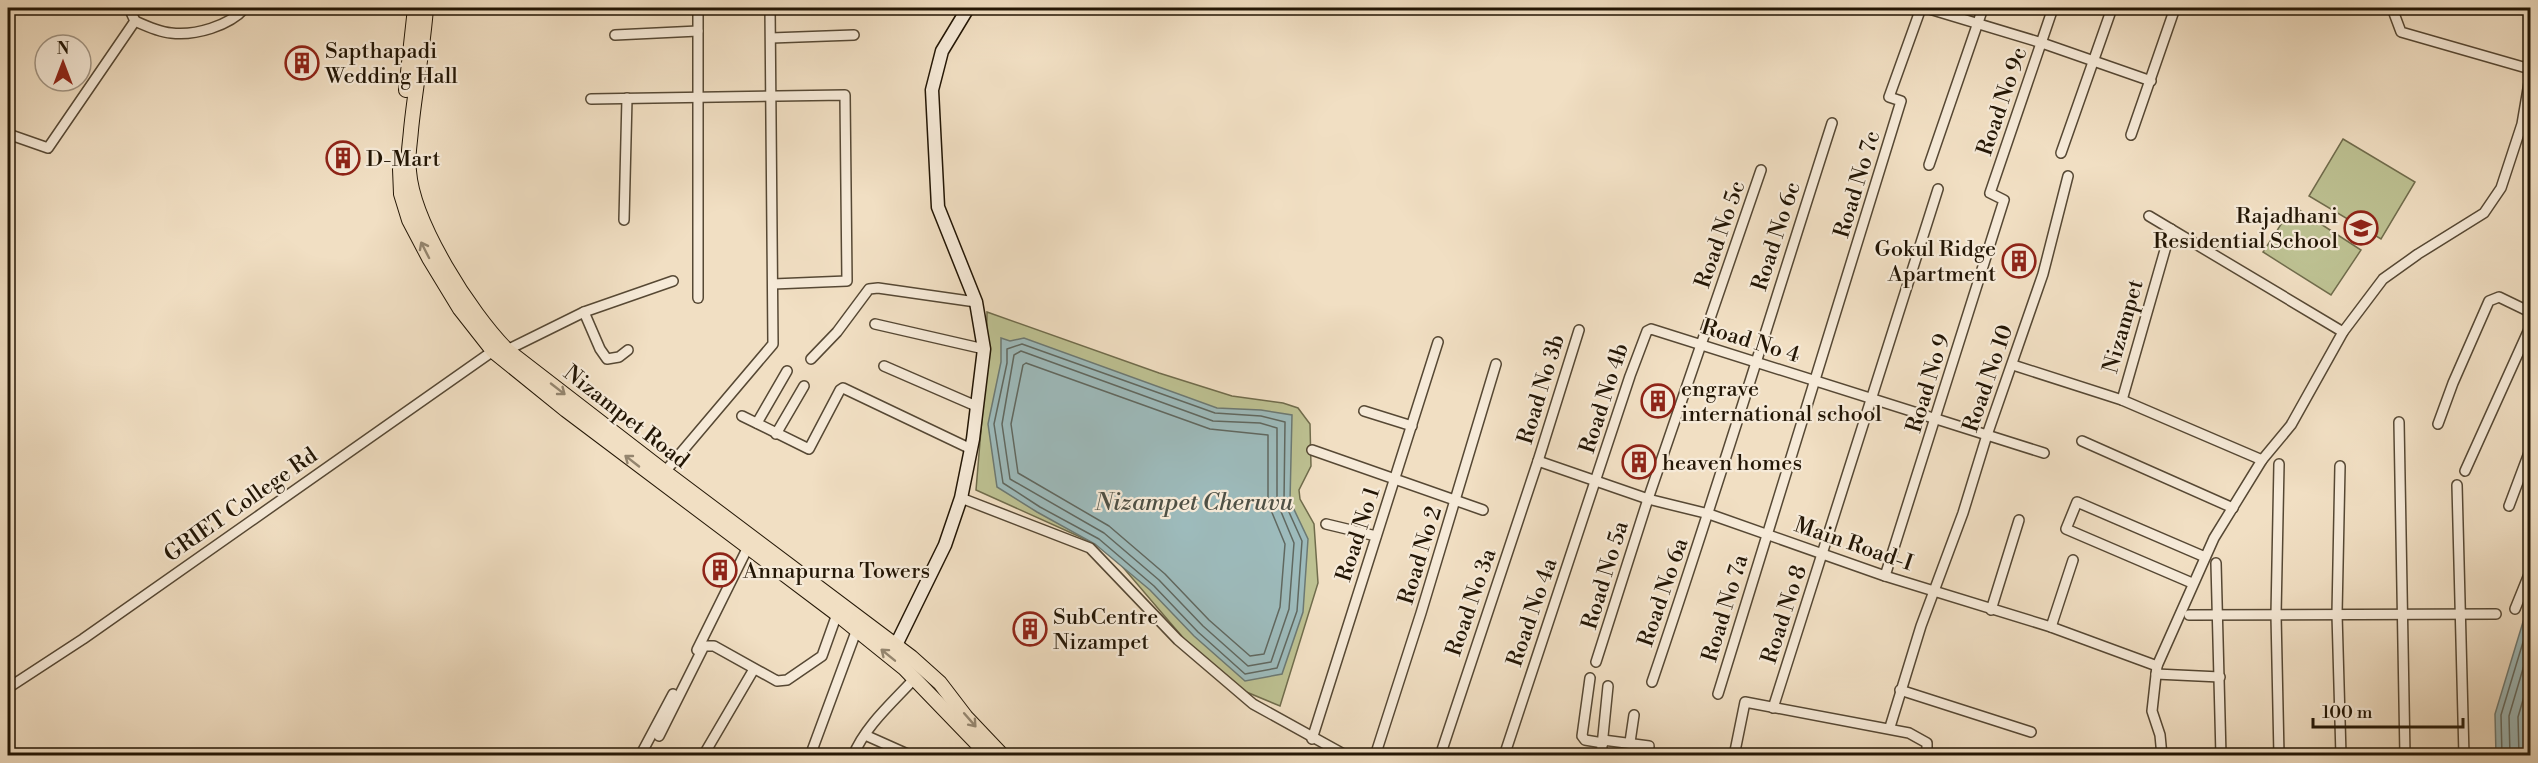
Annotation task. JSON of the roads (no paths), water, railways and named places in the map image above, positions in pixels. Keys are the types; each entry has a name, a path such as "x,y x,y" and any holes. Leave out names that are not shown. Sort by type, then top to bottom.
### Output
{"main road":[{"name":"Nizampet Road","path":"416,8 401,141 401,194 429,258 460,309 500,350 748,547 857,629 914,679 943,699 1003,756"},
{"name":"Nizampet Road","path":"426,8 409,152 411,190 423,221 459,288 493,335 500,350"},
{"name":"Nizampet Road","path":"661,476 896,645 940,683 943,699 989,756"}],"street":[{"path":"129,8 135,21 171,34 209,30 239,15 245,8"},
{"path":"698,8 698,298"},
{"path":"661,476 773,344 770,8"},
{"path":"896,645 945,545 961,498 971,449 984,348 976,302 938,207 932,90 942,51 968,8"},
{"name":"Road No 7c","path":"1816,381 1901,101 1889,97 1921,8"},
{"path":"1926,8 1978,22 2151,81"},
{"path":"1929,165 1983,8"},
{"name":"Road No 9c","path":"2004,200 1990,193 2053,8"},
{"path":"2061,153 2112,8"},
{"path":"2131,135 2175,8"},
{"path":"2392,8 2401,32 2530,69"},
{"path":"8,134 48,148 135,21"},
{"path":"615,34 698,31"},
{"path":"771,38 854,34"},
{"path":"2162,756 2160,735 2152,711 2156,670 2205,557 2262,460 2291,424 2343,332 2383,279 2484,213 2501,188 2526,125 2530,77"},
{"path":"591,99 845,94 848,281 773,284"},
{"path":"624,219 627,98"},
{"name":"Road No 6c","path":"1709,514 1755,361 1832,123"},
{"name":"Road No 5c","path":"1648,499 1761,170"},
{"name":"Road No 10","path":"1890,727 1900,690 1963,513 1987,435 2043,274 2068,176"},
{"name":"Road No 8","path":"1773,708 1938,189"},
{"name":"Road No 9","path":"1886,576 2004,200"},
{"path":"2149,216 2343,332"},
{"name":"Nizampet","path":"2122,400 2171,230"},
{"name":"GRIET College Rd","path":"8,688 83,639 500,350 584,312 673,281"},
{"path":"811,359 837,332 869,289 878,288 976,302"},
{"path":"2438,424 2453,383 2489,301 2499,297 2530,312"},
{"path":"584,312 600,349 607,359 619,357 628,350"},
{"path":"875,324 984,348"},
{"path":"2465,471 2530,327"},
{"name":"Road No 4","path":"1651,329 2044,453"},
{"name":"Road No 4b","path":"1596,482 1644,334 1651,329"},
{"name":"Road No 3b","path":"1538,461 1580,330"},
{"name":"Road No 1","path":"1312,738 1438,342"},
{"name":"Road No 2","path":"1375,756 1496,364"},
{"path":"2013,365 2122,400 2262,460"},
{"path":"884,366 976,406"},
{"path":"758,423 787,371"},
{"name":"Road No 7a","path":"1718,693 1816,381"},
{"path":"776,434 804,386"},
{"path":"742,416 805,448 810,447 843,388 971,449"},
{"path":"1364,411 1412,426"},
{"path":"2399,422 2405,756"},
{"path":"2082,441 2233,508"},
{"path":"1312,450 1483,510"},
{"path":"2509,506 2530,450"},
{"name":"Main Road-I","path":"1538,461 1648,499 1709,514 1886,576 2051,627 2156,670 2220,677"},
{"name":"Road No 3a","path":"1440,756 1538,461"},
{"path":"2279,464 2276,615 2279,756"},
{"path":"2340,466 2337,614 2340,756"},
{"name":"Road No 4a","path":"1504,756 1596,482"},
{"path":"2457,486 2464,756"},
{"path":"961,498 1090,548 1178,640 1253,704 1347,756"},
{"name":"Road No 5a","path":"1596,662 1648,499"},
{"path":"2192,583 2066,529 2077,502 2205,557"},
{"name":"Road No 6a","path":"1652,682 1709,514"},
{"path":"1991,609 2019,520"},
{"path":"1326,524 1376,536"},
{"path":"640,756 748,547"},
{"path":"2051,627 2073,560"},
{"path":"2216,563 2221,756"},
{"path":"2514,609 2530,572"},
{"path":"2189,615 2496,614"},
{"path":"659,736 704,646 714,646 777,681 787,680 822,656 837,615"},
{"path":"810,756 857,629"},
{"path":"704,756 754,669"},
{"path":"1590,678 1581,736 1585,740 1630,742 1649,746 1648,756"},
{"path":"853,756 865,735 914,679"},
{"path":"1601,756 1608,686"},
{"path":"1900,690 2031,732"},
{"path":"1734,756 1745,702 1890,727 1909,733 1927,744 1929,747 1927,756"},
{"path":"1630,742 1634,715"},
{"path":"865,735 912,756"}],"water":[{"name":"Nizampet Cheruvu","path":"1001,338 1010,341 1024,338 1217,408 1261,410 1292,415 1290,501 1308,539 1303,612 1282,674 1245,681 1194,636 1150,590 1095,544 997,487 988,424 1001,362"},
{"path":"2530,599 2530,755 2496,755 2495,714"}],"place":[{"name":"Sapthapadi Wedding Hall","path":"302,63"},
{"name":"D-Mart","path":"343,158"},
{"name":"Rajadhani Residential School","path":"2361,228"},
{"name":"Gokul Ridge Apartment","path":"2019,261"},
{"name":"engrave international school","path":"1658,401"},
{"name":"heaven homes","path":"1639,462"},
{"name":"Annapurna Towers","path":"720,570"},
{"name":"SubCentre Nizampet","path":"1030,629"}]}
